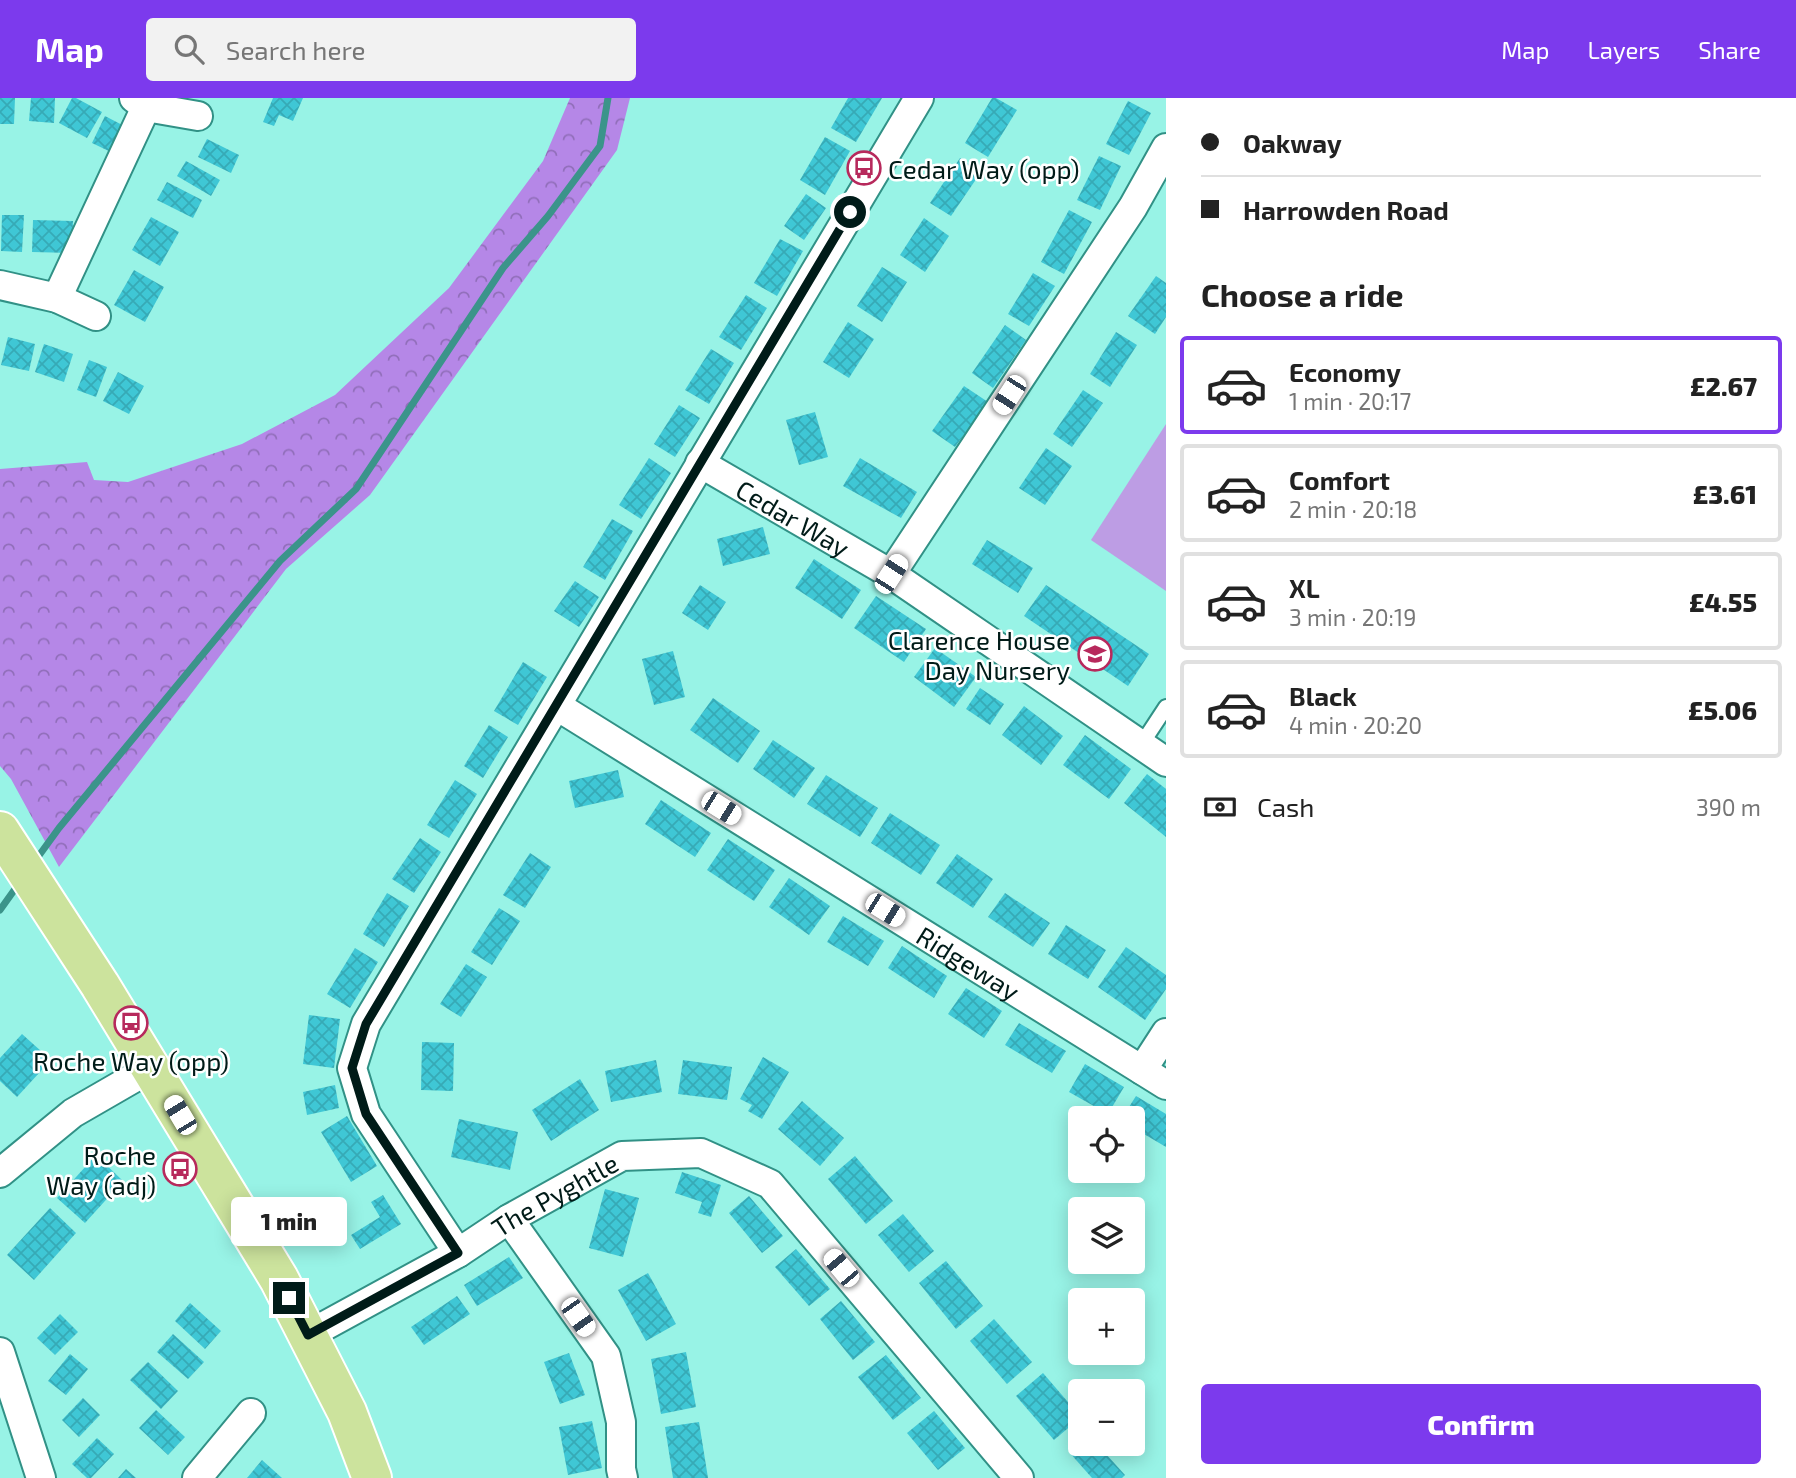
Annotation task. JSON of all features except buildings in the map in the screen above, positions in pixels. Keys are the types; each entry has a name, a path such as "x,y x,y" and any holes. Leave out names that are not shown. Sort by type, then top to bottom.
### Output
{"main road":[{"path":"0,831 100,985 279,1279 347,1412 372,1478"}],"street":[{"path":"458,1253 366,1114 352,1068 366,1024 919,98"},
{"path":"57,298 140,102 198,116"},
{"path":"891,574 1133,207 1166,148"},
{"path":"0,285 57,298 96,316"},
{"name":"Cedar Way","path":"700,463 891,574 1166,762"},
{"name":"Ridgeway","path":"557,706 1166,1085"},
{"path":"1142,1070 1166,1032"},
{"path":"0,1173 73,1113 151,1068"},
{"name":"The Pyghtle","path":"308,1335 458,1253 509,1219 622,1156 701,1153 770,1184 1019,1478"},
{"path":"509,1219 606,1356 621,1422 622,1478"},
{"path":"0,1352 41,1478"},
{"path":"197,1478 251,1413"}],"lane":[{"path":"1140,745 1166,707"}],"green space":[{"path":"570,98 630,98 617,150 370,495 286,569 59,867 11,779 0,766 0,469 87,462 94,480 128,482 242,444 335,395 449,288 543,161"}],"shaded area":[{"path":"1166,424 1166,591 1091,540"}],"waterway":[{"path":"35,861 59,828 280,561 356,489 503,268 548,216 600,146 608,98"},
{"path":"0,910 20,882"}],"place":[{"name":"Cedar Way (opp)","path":"864,168"},
{"name":"Clarence House Day Nursery","path":"1095,654"},
{"name":"Roche Way (opp)","path":"131,1023"},
{"name":"Roche Way (adj)","path":"180,1169"}],"route":[{"path":"289,1298 308,1335 458,1253 366,1114 352,1068 366,1024 850,212"}]}
